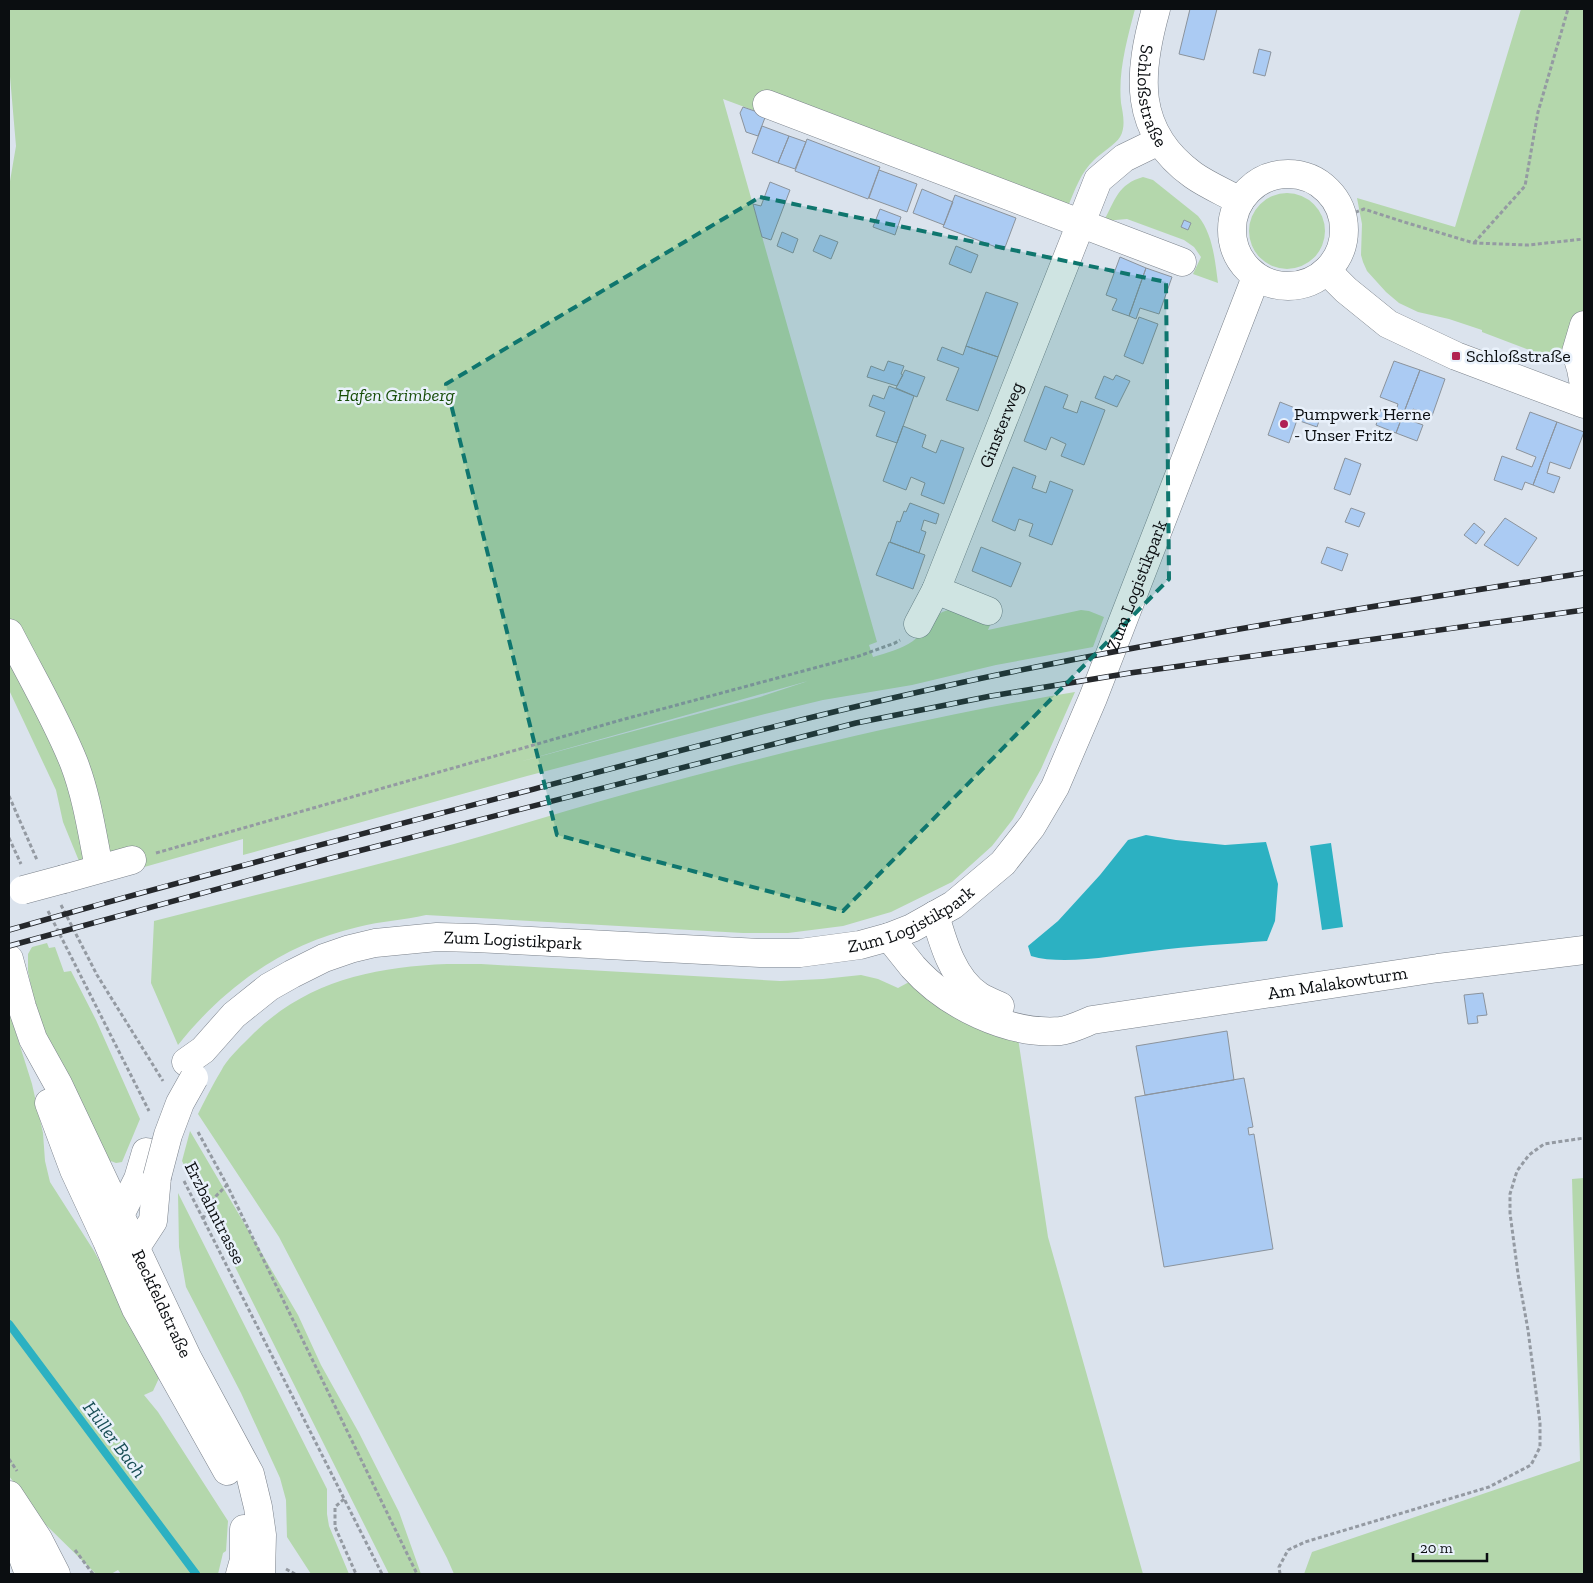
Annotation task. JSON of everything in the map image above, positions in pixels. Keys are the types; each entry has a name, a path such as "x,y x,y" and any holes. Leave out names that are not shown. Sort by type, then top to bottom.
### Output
{"street":[{"name":"Schloßstraße","path":"1156,9 1148,40 1143,75 1146,109 1159,141 1175,160 1194,176 1240,201"},
{"path":"767,104 1182,262"},
{"name":"Ginsterweg","path":"918,624 936,590 1098,180 1124,158 1159,141"},
{"path":"1290,174 1304,176 1318,182 1329,191 1338,203 1343,217 1345,231 1343,246 1337,260 1328,271 1315,280 1301,285 1285,287 1270,284 1256,277 1245,267 1237,255 1233,242 1231,228 1234,214 1240,201 1249,189 1275,175 1290,174"},
{"path":"1328,271 1346,290 1388,324 1456,356 1584,404"},
{"name":"Zum Logistikpark","path":"119,1249 119,1216 138,1179 159,1110 169,1087 186,1062 203,1050 234,1015 269,987 324,958 375,943 437,938 475,938 760,953 800,953 860,945 912,928 953,905 1003,864 1032,826 1055,787 1096,689 1256,277"},
{"path":"1584,325 1576,352 1584,385"},
{"path":"936,590 988,611"},
{"path":"9,632 74,764 83,791 99,868"},
{"path":"25,888 62,892 99,868 132,860"},
{"name":"Am Malakowturm","path":"935,915 942,941 962,981 978,996 1006,1009 1029,1015 1092,1020"},
{"name":"Am Malakowturm","path":"889,937 914,968 945,995 979,1014 1012,1027 1061,1031 1092,1020 1438,968 1584,950"},
{"name":"Reckfeldstraße","path":"9,960 33,1039 41,1082 74,1170 119,1249 188,1359 250,1474 262,1535 248,1573"},
{"name":"Reckfeldstraße","path":"33,1039 58,1084 119,1216"},
{"name":"Zum Logistikpark","path":"119,1249 153,1220 169,1176 168,1135 180,1103 194,1078 203,1050"},
{"path":"9,1495 38,1539 56,1574"},
{"path":"9,1528 18,1544 29,1574"}],"path":[{"path":"1474,243 1525,186 1538,112 1568,9"},
{"path":"1343,217 1364,208 1474,243 1528,245 1584,238"},
{"path":"132,860 621,720 879,649"},
{"path":"9,796 38,861"},
{"path":"9,838 25,888 151,1115"},
{"path":"62,892 97,975 155,1069"},
{"path":"201,1137 227,1185 417,1574"},
{"path":"1280,1574 1279,1567 1288,1550 1305,1542 1489,1487 1531,1466 1540,1447 1540,1423 1513,1230 1510,1194 1517,1171 1529,1155 1544,1144 1584,1138"},
{"name":"Erzbahntrasse","path":"169,1176 203,1219 382,1574"},
{"path":"203,1219 212,1200 227,1185"},
{"path":"344,1499 335,1506 335,1527 356,1574"}],"highlighted area":[{"path":"760,197 1166,282 1169,579 843,911 557,835 446,384"}],"green space":[{"name":"Hafen Grimberg","path":"9,9 1135,9 1122,67 1120,91 1124,120 1122,133 1115,143 1085,170 1068,206 758,112 723,99 877,642 869,645 873,657 909,644 918,637 933,619 948,610 991,623 988,630 1081,610 1089,611 1104,617 1093,647 996,665 912,685 823,700 527,776 243,855 243,839 88,883 63,822 56,790 9,690 9,187 16,146 9,65","holes":["808,681 760,697 519,762"]},
{"path":"1521,9 1584,9 1584,371 1482,332 1482,330 1449,319 1418,312 1399,303 1367,271 1361,255 1362,224 1357,198 1455,227"},
{"path":"1143,177 1153,180 1198,216 1203,223 1210,239 1218,283 1193,274 1201,257 1194,247 1184,240 1127,219 1104,221 1123,188"},
{"path":"1287,193 1302,196 1314,204 1322,216 1325,231 1322,246 1314,258 1302,266 1287,269 1272,266 1260,258 1252,246 1249,231 1252,216 1260,204 1272,196"},
{"path":"1075,692 1041,769 1013,819 992,846 952,882 891,912 843,926 788,933 743,933 426,915 375,923 305,944 258,970 216,1004 178,1045 151,983 154,921 417,854 611,798 743,763 908,724"},
{"path":"47,943 49,948 55,947 64,972 71,971 96,1020 140,1119 122,1162 116,1163 108,1160 54,1055 34,1002 28,971 28,954 32,947"},
{"path":"447,964 481,964 780,981 861,975 878,979 898,988 911,981 1018,1038 1048,1237 1143,1574 454,1574 279,1237 198,1114 215,1081 230,1058 269,1020 292,1004 315,991 365,974 392,969"},
{"path":"9,1011 32,1084 43,1133 45,1161 50,1182 94,1251 154,1360 160,1376 153,1391 144,1395 158,1412 228,1521 226,1551 223,1553 218,1574 121,1574 118,1570 111,1574 96,1574 46,1525 9,1476"},
{"path":"190,1131 298,1315 321,1365 359,1433 399,1512 421,1574 389,1574 182,1161"},
{"path":"1584,1178 1584,1574 1304,1574 1312,1552 1580,1461 1572,1179"},
{"path":"178,1193 327,1489 329,1526 349,1574 311,1574 287,1537 286,1500 280,1478 241,1393 186,1287 179,1247"}],"water":[{"path":"1146,835 1225,845 1266,842 1278,884 1275,921 1267,941 1181,948 1075,960 1044,959 1031,956 1028,946 1058,921 1100,875 1128,840"},
{"path":"1331,843 1343,927 1322,930 1310,846"}],"building":[{"path":"1190,9 1217,9 1204,60 1179,54"},
{"path":"1259,49 1271,52 1265,76 1253,73"},
{"path":"743,107 766,115 758,136 746,132 740,113"},
{"path":"762,126 789,136 778,163 752,153"},
{"path":"789,136 806,142 795,169 778,163"},
{"path":"807,139 880,167 868,199 795,171"},
{"path":"879,170 917,184 907,212 869,198"},
{"path":"770,182 790,190 771,240 762,237 753,204 761,206"},
{"path":"922,189 953,202 944,225 913,213"},
{"path":"955,195 1016,218 1004,250 943,227"},
{"path":"880,209 901,217 895,235 873,227"},
{"path":"1184,220 1191,223 1188,230 1181,227"},
{"path":"782,232 798,239 793,253 777,246"},
{"path":"820,235 838,242 831,259 813,251"},
{"path":"956,246 978,255 971,273 949,264"},
{"path":"1120,257 1146,268 1129,316 1112,310 1117,299 1106,295"},
{"path":"1146,268 1172,277 1159,314 1140,308 1136,319 1129,316"},
{"path":"986,292 1018,303 998,357 966,346"},
{"path":"1139,317 1158,324 1143,364 1124,356"},
{"path":"966,346 998,357 978,411 946,400 959,368 937,360 942,347 963,355"},
{"path":"888,361 904,366 901,374 903,375 897,386 867,377 871,366 884,371"},
{"path":"1394,361 1420,370 1396,433 1376,425 1381,409 1395,414 1398,404 1380,397"},
{"path":"905,370 925,377 917,397 896,388"},
{"path":"1420,370 1445,379 1432,416 1413,409 1409,420 1423,425 1417,441 1396,433"},
{"path":"1116,375 1130,381 1117,407 1095,398 1104,376 1113,380"},
{"path":"889,386 914,396 897,443 876,436 885,412 869,406 873,395 884,399"},
{"path":"1045,386 1068,395 1063,408 1077,413 1081,401 1105,410 1084,465 1061,456 1066,444 1051,437 1046,450 1024,441"},
{"name":"Pumpwerk Herne - Unser Fritz","path":"1280,402 1320,418 1317,427 1297,420 1289,443 1268,435"},
{"path":"1530,412 1557,422 1533,485 1525,482 1522,490 1494,480 1502,456 1532,467 1536,457 1516,449"},
{"path":"1557,422 1584,432 1570,469 1550,462 1547,473 1560,477 1554,493 1533,485"},
{"path":"903,426 926,435 922,447 936,453 941,440 964,448 944,504 921,495 925,483 911,477 906,490 883,481"},
{"path":"1345,458 1361,464 1350,495 1334,489"},
{"path":"1013,467 1036,476 1032,488 1046,493 1050,481 1073,490 1052,545 1029,536 1033,524 1019,519 1015,531 992,521"},
{"path":"910,503 939,514 936,524 924,520 921,530 926,532 919,553 890,542 897,521 900,522 904,511 906,512"},
{"path":"1351,508 1365,513 1359,527 1345,522"},
{"path":"1505,518 1537,538 1518,566 1484,545"},
{"path":"1474,523 1485,532 1476,544 1464,535"},
{"path":"889,542 925,555 913,589 876,575"},
{"path":"981,547 1021,563 1011,587 972,571"},
{"path":"1327,547 1348,554 1342,571 1321,563"},
{"path":"1483,993 1487,1015 1477,1016 1478,1023 1468,1024 1464,995"},
{"path":"1227,1031 1234,1080 1145,1095 1136,1046"},
{"path":"1244,1078 1253,1127 1248,1128 1249,1135 1254,1134 1273,1249 1164,1267 1135,1097"}],"waterway":[{"name":"Hüller Bach","path":"9,1324 196,1574"}],"railway":[{"path":"9,930 196,878 631,763 931,689 1066,661 1213,634 1361,608 1584,573"},
{"path":"9,946 331,858 856,723 991,696 1130,673 1584,610"}],"place":[{"name":"Schloßstraße","path":"1456,356"},
{"name":"Pumpwerk Herne - Unser Fritz","path":"1284,424"}]}
